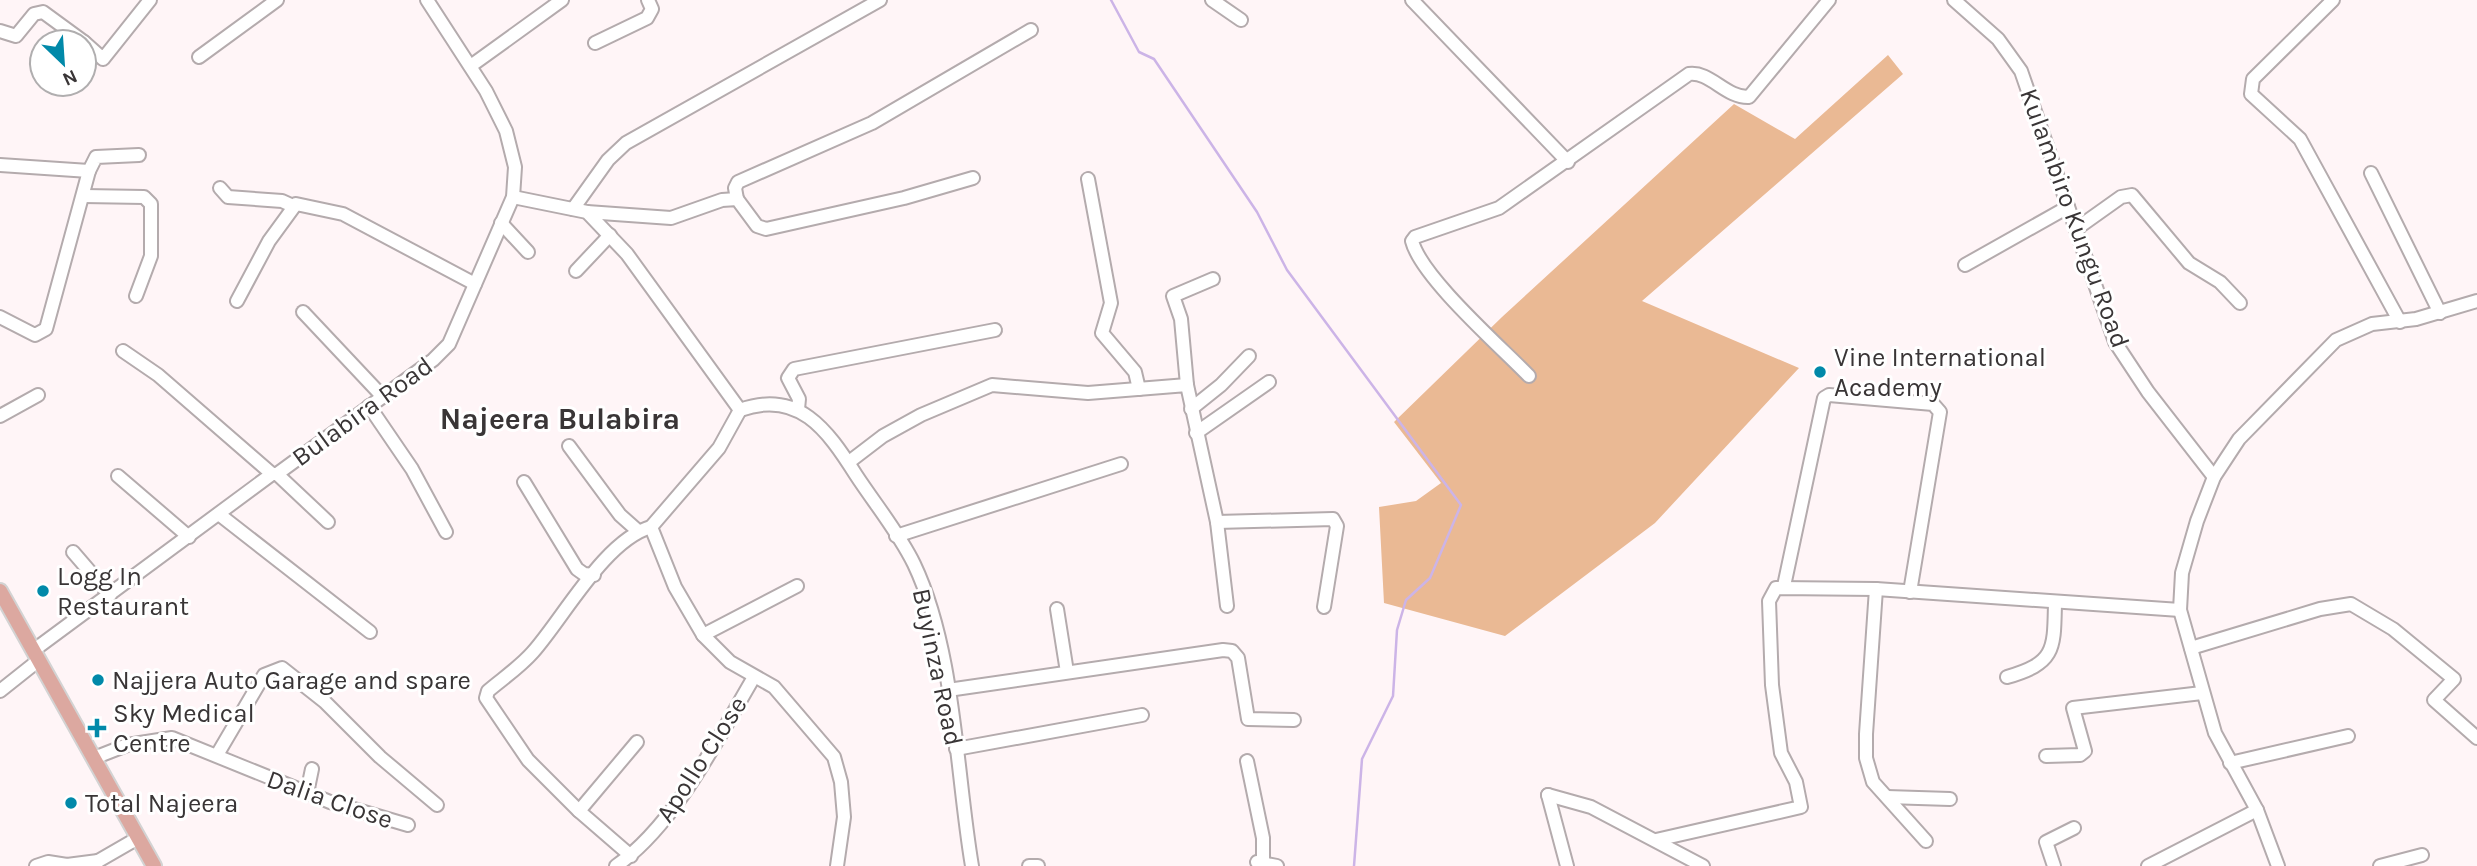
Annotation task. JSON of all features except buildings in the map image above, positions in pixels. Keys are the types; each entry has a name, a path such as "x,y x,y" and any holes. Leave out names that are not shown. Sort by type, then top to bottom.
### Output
{"main road":[{"path":"0,590 154,866"}],"street":[{"path":"98,54 103,58 150,0"},
{"path":"199,57 277,0"},
{"name":"Bulabira Road","path":"0,691 37,655 110,595 433,360 449,344 513,197 515,167 511,146 472,65 427,0"},
{"path":"472,65 562,0"},
{"path":"595,43 647,18 652,9 648,0"},
{"path":"573,209 608,160 626,143 880,0"},
{"path":"1212,0 1241,20"},
{"path":"1412,0 1568,162"},
{"path":"1529,376 1444,289 1412,241 1422,234 1499,208 1514,195 1568,162 1689,74 1700,75 1729,93 1749,97 1829,0"},
{"name":"Kulambiro Kungu Road","path":"1954,0 1998,39 2021,71 2115,342 2148,393 2214,477"},
{"path":"2333,0 2253,79 2251,94 2300,139 2400,322"},
{"path":"0,31 16,36 34,14 43,12 65,28"},
{"path":"973,178 904,198 766,229 757,226 737,199 734,188 738,182 872,123 1031,30"},
{"path":"0,317 35,335 46,329 71,230 96,157 139,155"},
{"path":"0,165 89,171"},
{"path":"2371,173 2440,313"},
{"path":"1088,178 1111,303 1102,333 1135,372 1139,389"},
{"path":"220,188 228,197 282,201 293,206"},
{"path":"2076,229 2121,197 2132,195 2180,255 2220,282 2239,303"},
{"path":"84,196 144,197 150,204 151,256 136,296"},
{"path":"513,197 587,212 671,219 722,200 737,199"},
{"path":"237,301 263,252 293,206 302,203 342,214 475,284"},
{"path":"1965,265 2068,207"},
{"path":"587,212 610,235 740,410"},
{"path":"501,223 528,252"},
{"path":"576,271 610,235"},
{"path":"1213,279 1173,296 1181,319 1189,397 1196,433 1217,522 1227,606"},
{"path":"2278,866 2257,810 2215,733 2202,693 2180,610 2186,551 2214,477 2254,422 2336,340 2372,324 2400,322 2477,301"},
{"path":"303,312 383,397"},
{"path":"631,856 579,811 528,760 485,698 488,691 531,654 608,556 644,529 719,449 740,410 755,405 780,403 798,409 799,399 789,378 793,369 995,330"},
{"path":"123,351 158,374 328,522"},
{"path":"849,463 883,436 921,415 992,385 1071,392 1139,389 1204,399 1249,356"},
{"path":"1196,433 1269,382"},
{"path":"0,416 38,395"},
{"path":"1784,586 1824,398 1829,395 1933,404 1940,412 1910,592"},
{"path":"369,407 412,469 446,532"},
{"name":"Buyinza Road","path":"798,409 826,435 849,463 897,536 918,575 937,639 947,691 972,866"},
{"path":"569,446 620,514 644,529"},
{"path":"897,536 1121,464"},
{"path":"118,476 189,537"},
{"path":"524,482 577,569 584,575 594,575"},
{"path":"220,515 370,632"},
{"path":"1217,522 1333,519 1337,526 1324,607"},
{"name":"Apollo Close","path":"616,866 631,856 661,822 692,778 754,677 730,662 703,635 644,529"},
{"path":"73,552 110,595"},
{"path":"703,635 797,586"},
{"path":"1656,840 1801,807 1796,782 1782,753 1772,685 1769,601 1772,591 1784,586 1876,589 2180,610"},
{"path":"1876,589 1866,758 1873,782 1926,842"},
{"path":"2007,677 2040,664 2051,653 2054,645 2055,603"},
{"path":"2191,648 2320,609 2351,604 2361,607 2454,679 2434,700 2477,738"},
{"path":"1057,609 1067,672"},
{"path":"947,691 1217,650 1232,652 1238,659 1248,719 1294,720"},
{"path":"1238,659 1252,657"},
{"path":"217,755 264,675 282,668 325,702 380,757 437,805"},
{"path":"754,677 774,687 785,697 836,763 844,817 838,866"},
{"path":"2046,756 2080,755 2085,751 2073,708 2202,693"},
{"path":"956,748 1142,715"},
{"path":"2230,763 2348,736"},
{"name":"Dalia Close","path":"94,758 128,745 172,738 307,793 408,825"},
{"path":"579,811 637,742"},
{"path":"1247,761 1263,838 1259,864 1277,866"},
{"path":"307,793 312,769"},
{"path":"1567,866 1548,795 1591,807 1703,866"},
{"path":"1887,797 1950,799"},
{"path":"2148,866 2257,810"},
{"path":"2054,866 2046,842 2074,828"},
{"path":"36,866 48,862 67,865 94,863 138,838"},
{"path":"2380,866 2422,855"},
{"path":"1029,866 1038,866"}],"shaded area":[{"path":"1888,55 1903,74 1642,301 1799,368 1655,523 1505,636 1384,603 1379,507 1416,501 1441,483 1394,422 1502,317 1734,104 1795,139"}],"waterway":[{"path":"1111,0 1139,52 1154,59 1257,212 1287,270 1461,505 1430,578 1406,600 1397,630 1393,696 1362,759 1354,866"}],"place":[{"name":"Vine International Academy","path":"1820,372"},
{"name":"Logg In Restaurant","path":"43,591"},
{"name":"Najjera Auto Garage and spare","path":"98,680"},
{"name":"Sky Medical Centre","path":"97,728"},
{"name":"Total Najeera","path":"71,803"}],"district":[{"name":"Najeera Bulabira","path":"560,419"}]}
